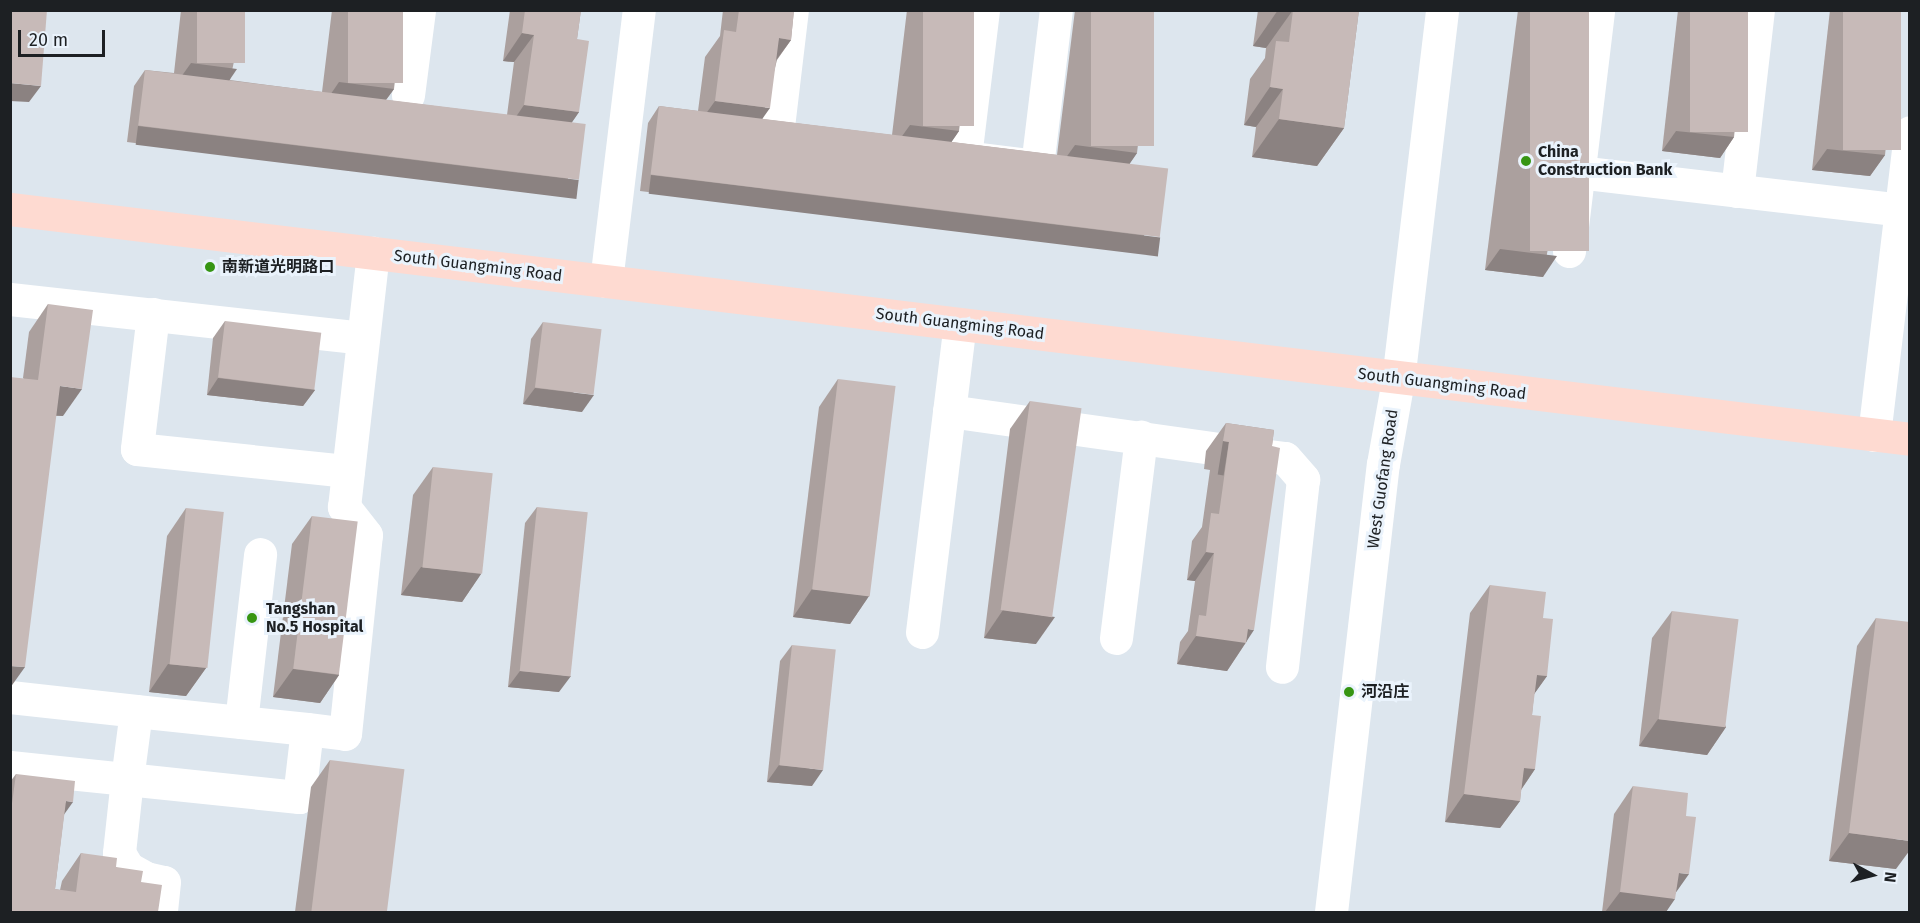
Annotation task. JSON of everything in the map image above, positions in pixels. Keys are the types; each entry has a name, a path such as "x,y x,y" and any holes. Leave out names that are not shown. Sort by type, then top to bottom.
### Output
{"main road":[{"name":"South Guangming Road","path":"10,209 960,324 1398,380 1910,439"}],"street":[{"path":"408,95 418,10"},
{"path":"606,281 639,10"},
{"path":"777,135 792,10"},
{"path":"983,10 965,157 1037,166 1056,10"},
{"name":"West Guofang Road","path":"1331,912 1383,464 1398,380 1442,10"},
{"path":"1569,251 1598,10"},
{"path":"1737,191 1758,10"},
{"path":"1874,435 1905,211 1910,132"},
{"path":"1578,172 1905,211"},
{"path":"10,698 345,734 366,535 344,507 373,253"},
{"path":"10,299 363,338"},
{"path":"153,314 137,449 348,471"},
{"path":"922,632 960,324"},
{"path":"949,411 1285,458 1303,479 1282,667"},
{"path":"1116,638 1141,437"},
{"path":"242,722 260,554"},
{"path":"136,711 119,853 128,868 146,878 164,882 161,912"},
{"path":"10,767 299,796 307,729"}],"building":[{"path":"10,10 47,10 41,86 10,83"},
{"path":"197,10 245,10 245,63 197,63"},
{"path":"348,10 403,10 403,83 348,83"},
{"path":"525,10 581,10 577,39 589,41 579,112 524,105 534,35 522,33"},
{"path":"739,10 794,10 791,40 779,38 770,108 715,101 724,30 736,32"},
{"path":"923,10 974,10 974,126 923,126"},
{"path":"1091,10 1154,10 1154,146 1091,146"},
{"path":"1293,10 1359,10 1344,128 1279,119 1283,89 1270,87 1276,41 1289,42"},
{"path":"1530,10 1589,10 1589,251 1530,251"},
{"path":"1690,10 1748,10 1748,132 1690,132"},
{"path":"1843,10 1901,10 1901,150 1843,150"},
{"path":"145,70 586,124 579,180 138,126"},
{"path":"659,106 1168,169 1160,237 651,174"},
{"path":"48,304 93,310 82,389 60,386 25,667 10,666 10,377 38,380"},
{"path":"225,321 321,333 314,389 218,378"},
{"path":"543,322 602,329 594,395 535,388"},
{"path":"838,379 896,386 870,596 812,589"},
{"path":"1030,401 1081,408 1052,617 1001,610"},
{"path":"1226,423 1274,430 1272,446 1280,448 1254,630 1248,629 1246,643 1196,636 1199,615 1206,616 1214,553 1206,552 1211,513 1219,514 1229,442 1223,441"},
{"path":"433,467 493,473 482,574 422,567"},
{"path":"537,507 588,512 570,676 520,671"},
{"path":"186,508 224,512 207,668 170,664"},
{"path":"312,516 358,522 339,674 293,669"},
{"path":"1490,585 1546,592 1543,618 1553,619 1547,676 1537,675 1532,715 1541,716 1535,769 1524,768 1520,801 1464,794"},
{"path":"1672,611 1739,619 1725,727 1659,719"},
{"path":"1876,618 1910,622 1910,841 1849,833"},
{"path":"792,645 836,650 823,770 779,765"},
{"path":"330,760 404,769 387,912 311,912"},
{"path":"16,774 75,781 73,802 66,801 55,889 76,892 81,853 117,858 116,867 143,871 141,882 162,885 158,912 10,912 10,818"},
{"path":"1633,786 1688,793 1686,816 1696,817 1689,874 1679,873 1675,899 1620,892"}],"place":[{"name":"China Construction Bank","path":"1526,161"},
{"name":"南新道光明路口","path":"210,267"},
{"name":"Tangshan No.5 Hospital","path":"252,618"},
{"name":"河沿庄","path":"1349,692"}]}
